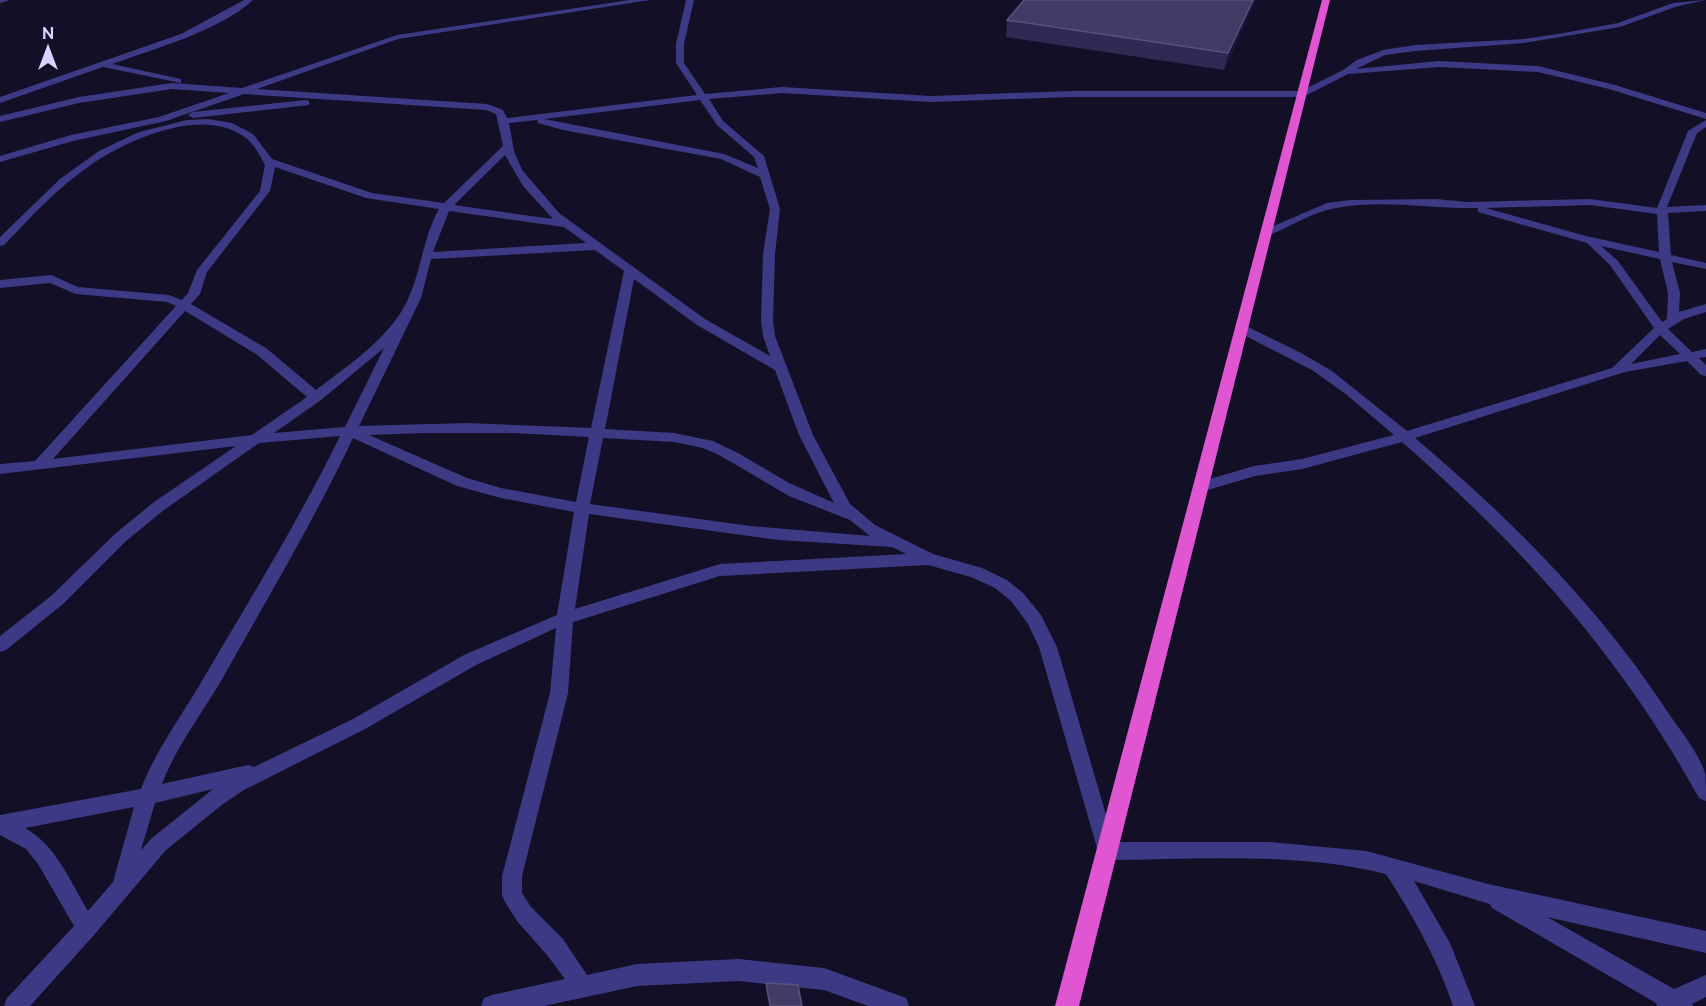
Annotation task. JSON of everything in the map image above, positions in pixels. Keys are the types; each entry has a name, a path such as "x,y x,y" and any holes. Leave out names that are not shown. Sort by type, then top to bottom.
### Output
{"highway":[{"path":"1066,1006 1268,232 1325,0"}],"street":[{"path":"0,1 6,0"},
{"path":"0,100 184,36 249,0"},
{"path":"162,119 367,45 397,37 646,0"},
{"path":"690,0 680,44 680,63 700,97 720,123 759,156 775,209 769,254 767,320 769,336 806,435 844,507 855,518 870,529 928,559 976,573 1001,584 1017,597 1035,620 1048,647 1107,851 1254,849 1335,856 1393,866 1486,893 1706,942"},
{"path":"505,121 700,97 782,90 931,99 1070,94 1303,94 1346,72 1360,62 1383,53 1415,48 1524,41 1564,35 1620,25 1654,11 1701,0"},
{"path":"101,64 205,87"},
{"path":"1346,72 1439,64 1538,69 1612,87 1706,116"},
{"path":"0,118 79,100 172,86 487,107 500,112 505,121 512,162 535,194 567,224 701,322 781,368"},
{"path":"0,159 71,138 162,119 364,99"},
{"path":"0,243 71,176 105,152 146,132 236,111"},
{"path":"221,115 231,126"},
{"path":"534,118 562,127 724,157 765,175"},
{"path":"39,466 194,294 201,272 265,191 270,165 261,148 246,133 231,126 190,123"},
{"path":"1673,318 1674,293 1665,257 1662,211 1693,131 1706,123"},
{"path":"123,886 138,821 163,759 208,687 314,504 416,297 437,223 447,206 509,146"},
{"path":"268,161 358,193 567,224"},
{"path":"1268,232 1331,205 1425,202 1467,205 1590,202 1635,210 1706,208"},
{"path":"1467,205 1584,239 1706,266"},
{"path":"1584,239 1609,256 1661,327 1706,372"},
{"path":"426,256 597,246"},
{"path":"583,987 555,947 524,914 512,895 512,876 560,693 565,619 582,508 630,271"},
{"path":"0,284 51,279 76,290 169,299 184,305 261,351 316,397"},
{"path":"1616,371 1673,318 1706,308"},
{"path":"0,645 57,600 121,537 159,506 316,397 387,337 408,311"},
{"path":"1242,330 1325,372 1490,512 1571,597 1646,693 1680,744 1706,792"},
{"path":"1201,487 1254,471 1302,464 1404,437 1616,371 1706,353"},
{"path":"0,468 39,466 255,439 350,431 433,427 597,433 677,438 701,442 718,448 795,492 855,518"},
{"path":"350,431 434,470 476,486 582,508 826,540 895,542"},
{"path":"15,1006 87,928 159,844 187,821 237,784 359,724 470,660 565,619 720,570 928,559"},
{"path":"0,824 147,796 268,769"},
{"path":"0,824 33,843 45,857 87,928"},
{"path":"1393,866 1439,939 1457,982 1464,1006"},
{"path":"1486,893 1673,1004 1706,986"},
{"path":"492,1006 637,975 739,970 824,979 898,1006"}],"building":[{"path":"1024,0 1253,0 1228,53 1007,20"},
{"path":"766,983 798,985 802,1006 770,1006"}]}
